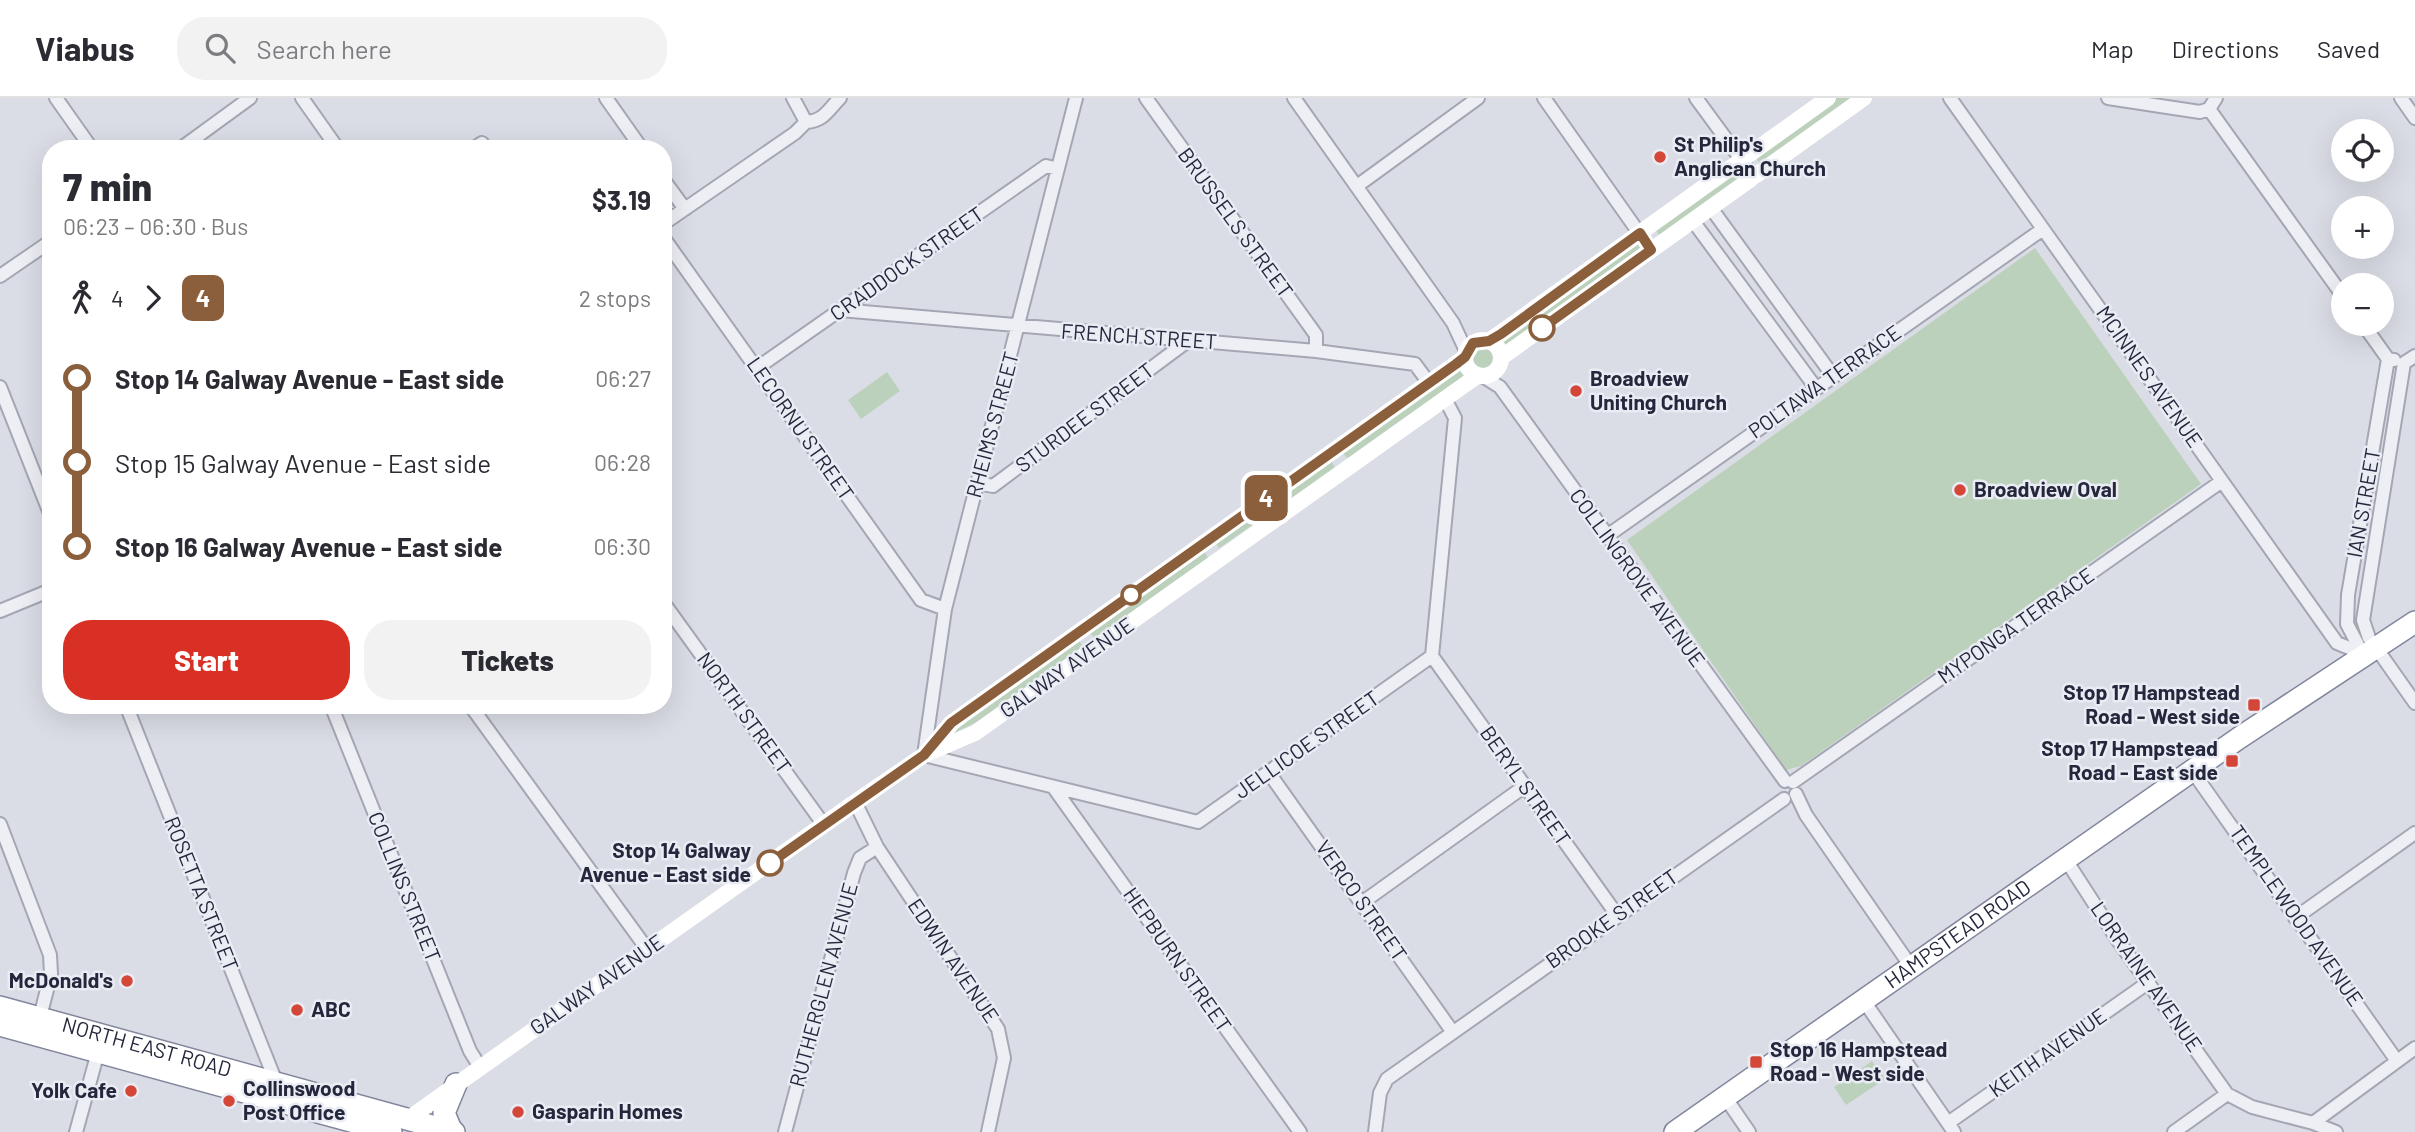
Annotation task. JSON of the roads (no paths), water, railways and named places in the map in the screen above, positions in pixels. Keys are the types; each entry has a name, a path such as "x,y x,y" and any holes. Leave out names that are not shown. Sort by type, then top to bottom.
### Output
{"highway":[{"name":"HAMPSTEAD ROAD","path":"1680,1130 2193,772 2362,649 2415,605"},
{"name":"HAMPSTEAD ROAD","path":"2362,649 2415,622"},
{"name":"NORTH EAST ROAD","path":"0,1007 37,1026"},
{"name":"NORTH EAST ROAD","path":"0,1025 37,1026 276,1082 403,1126 453,1132"},
{"name":"NORTH EAST ROAD","path":"101,1042 348,1126 391,1132"},
{"path":"453,1132 444,1113 456,1084"}],"street":[{"path":"56,98 86,140"},
{"path":"192,140 250,98"},
{"path":"302,98 332,140"},
{"path":"606,98 636,140"},
{"path":"793,98 806,122"},
{"path":"672,218 796,133 806,122 817,121 825,116 840,98"},
{"name":"RHEIMS STREET","path":"924,755 945,610 1076,98"},
{"name":"BRUSSELS STREET","path":"1146,98 1316,335 1316,351"},
{"path":"1294,98 1473,348 1469,370 1492,373 1499,349 1473,348"},
{"path":"1357,186 1478,98"},
{"path":"1544,98 1651,250"},
{"path":"1696,98 1754,177"},
{"name":"GALWAY AVENUE","path":"924,755 951,723 1429,383 1473,348 1829,98"},
{"name":"GALWAY AVENUE","path":"403,1126 456,1084 855,802 924,755 975,733 1445,399 1492,373 1651,250 1864,98"},
{"name":"MCINNES AVENUE","path":"1950,98 2337,643 2362,649"},
{"path":"2108,98 2200,112 2213,103 2331,278"},
{"path":"2401,98 2415,118"},
{"name":"CRADDOCK STREET","path":"757,368 1046,166 1058,169"},
{"path":"672,191 685,209"},
{"path":"1711,208 1833,376"},
{"path":"1693,221 1816,388"},
{"name":"POLTAWA TERRACE","path":"1607,536 2043,229"},
{"path":"0,275 42,247"},
{"name":"LECORNU STREET","path":"672,250 921,600 945,610"},
{"name":"FRENCH STREET","path":"841,310 1019,328 1316,351 1415,364 1429,383"},
{"path":"2372,336 2388,359 2410,360"},
{"name":"STURDEE STREET","path":"977,483 993,486 1189,340"},
{"name":"IAN STREET","path":"2362,649 2347,624 2348,595 2388,359"},
{"name":"IAN STREET","path":"2362,649 2363,620 2410,360"},
{"name":"COLLINGROVE AVENUE","path":"1492,373 1912,968"},
{"path":"0,387 42,493"},
{"path":"1432,656 1455,418 1445,399"},
{"name":"MYPONGA TERRACE","path":"1788,790 2222,481"},
{"path":"0,611 42,594"},
{"name":"NORTH STREET","path":"672,614 824,825"},
{"path":"2362,649 2415,703"},
{"name":"JELLICOE STREET","path":"924,755 1198,822 1432,656"},
{"name":"BERYL STREET","path":"1432,656 1616,915"},
{"name":"ROSETTA STREET","path":"130,714 276,1082"},
{"name":"COLLINS STREET","path":"335,714 470,1051 480,1067"},
{"path":"477,714 647,949"},
{"name":"TEMPLEWOOD AVENUE","path":"2193,772 2246,843 2295,918 2397,1060"},
{"name":"VERCO STREET","path":"1269,773 1452,1031"},
{"path":"1363,902 1525,786"},
{"name":"HEPBURN STREET","path":"1054,788 1300,1132"},
{"name":"BROOKE STREET","path":"1452,1031 1771,806 1788,790"},
{"name":"EDWIN AVENUE","path":"855,802 877,847 998,1028 1004,1058 988,1132"},
{"path":"0,824 50,955 51,974 37,1026"},
{"path":"2295,918 2415,833"},
{"name":"RUTHERGLEN AVENUE","path":"785,1132 854,873 860,858 877,847"},
{"name":"LORRAINE AVENUE","path":"2066,860 2227,1094"},
{"name":"KEITH AVENUE","path":"1951,1127 2149,982"},
{"path":"1864,1001 1951,1127"},
{"path":"1375,1132 1380,1093 1387,1079 1452,1031"},
{"path":"76,1132 101,1042"},
{"path":"2313,1124 2415,1048"},
{"path":"2174,1132 2227,1094 2252,1107 2336,1132"},
{"path":"1725,1097 1749,1132"}],"place":[{"name":"St Philip's Anglican Church","path":"1660,157"},
{"name":"Broadview Uniting Church","path":"1576,391"},
{"name":"Broadview Oval","path":"1960,490"},
{"name":"Stop 17 Hampstead Road - West side","path":"2254,705"},
{"name":"Stop 17 Hampstead Road - East side","path":"2232,761"},
{"name":"Stop 14 Galway Avenue - East side","path":"770,863"},
{"name":"McDonald's","path":"127,981"},
{"name":"ABC","path":"297,1010"},
{"name":"Stop 16 Hampstead Road - West side","path":"1756,1062"},
{"name":"Yolk Cafe","path":"131,1091"},
{"name":"Collinswood Post Office","path":"229,1101"},
{"name":"Gasparin Homes","path":"518,1112"}]}
